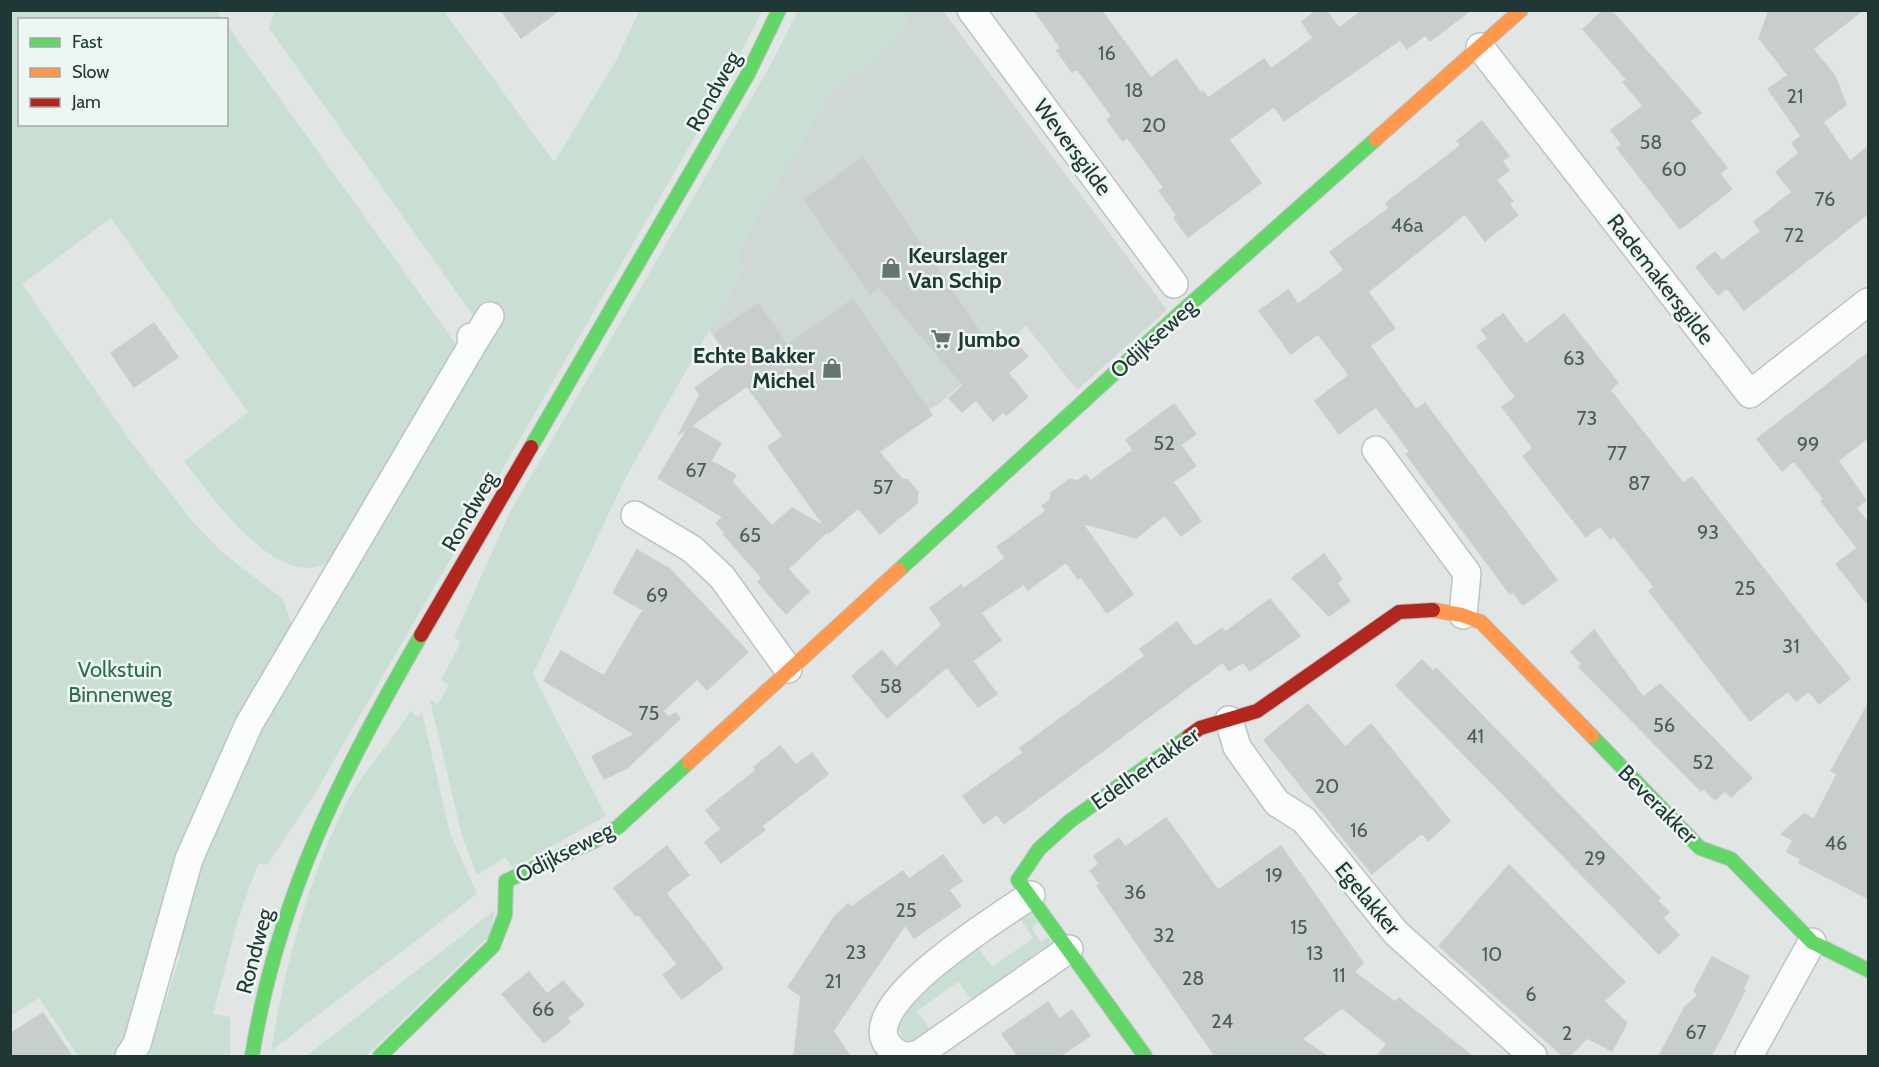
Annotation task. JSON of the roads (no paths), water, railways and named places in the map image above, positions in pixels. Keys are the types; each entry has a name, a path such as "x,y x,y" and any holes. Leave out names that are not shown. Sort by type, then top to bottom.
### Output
{"street":[{"name":"Rondweg","path":"252,1056 263,995 283,920 303,860 327,805 368,727 748,74 779,10"},
{"name":"Weversgilde","path":"971,10 1174,284"},
{"name":"Odijkseweg","path":"380,1056 493,946 499,934 508,899 506,881 594,841 618,826 1178,315 1521,10"},
{"name":"Rademakersgilde","path":"1480,47 1750,394 1869,302"},
{"path":"129,1056 137,1044 189,859 249,724 473,340 490,316"},
{"path":"1376,450 1467,573 1463,615"},
{"path":"636,515 692,549 722,577 788,669"},
{"name":"Beverakker","path":"1399,612 1419,609 1463,615 1485,627 1700,848 1731,859 1812,942 1869,970"},
{"name":"Edelhertakker","path":"1145,1056 1018,880 1039,849 1070,821 1200,728 1257,711 1399,612"},
{"name":"Egelakker","path":"1229,720 1237,747 1277,803 1304,820 1396,933 1533,1056"},
{"path":"1031,895 952,950 912,982 893,1006 886,1022 885,1040 890,1047 903,1056 919,1053 1069,949"},
{"path":"1749,1056 1812,942"}],"place":[{"name":"Keurslager Van Schip","path":"891,268"},
{"name":"Jumbo","path":"941,339"},
{"name":"Echte Bakker Michel","path":"832,368"}],"park label":[{"name":"Volkstuin Binnenweg","path":"120,682"}]}
